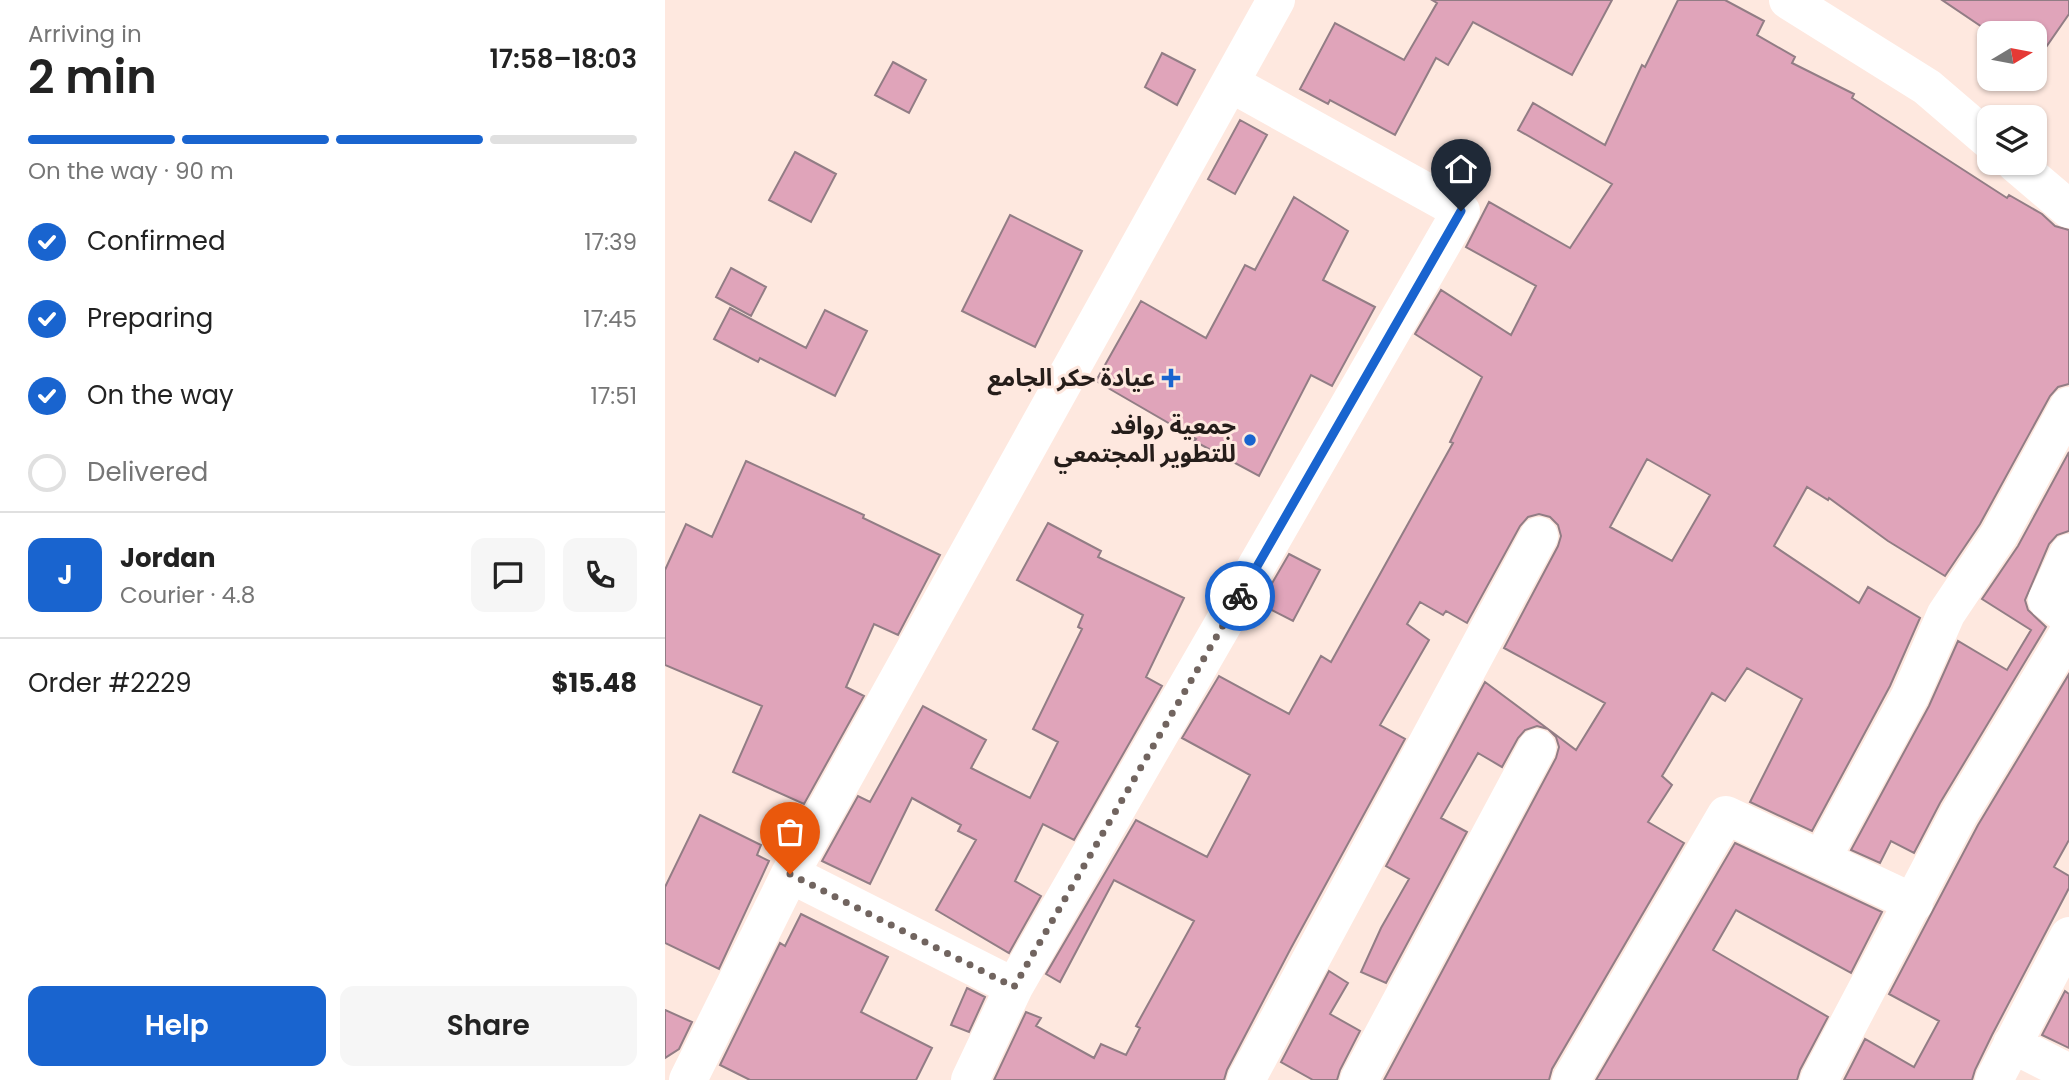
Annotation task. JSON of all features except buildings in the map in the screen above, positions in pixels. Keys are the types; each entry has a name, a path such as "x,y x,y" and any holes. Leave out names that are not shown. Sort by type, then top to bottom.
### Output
{"street":[{"path":"688,1080 790,874 1276,0"},
{"path":"1788,0 1927,87 1977,130"},
{"path":"970,1080 1014,987 1461,211 1230,83"},
{"path":"2029,175 2069,209"},
{"path":"1822,858 1899,717 1946,614 1999,535 2069,406"},
{"path":"1245,1080 1539,536"},
{"path":"2069,553 2047,600 2069,617"},
{"path":"1819,1080 1959,814 2069,632"},
{"path":"1359,1080 1537,748"},
{"path":"1571,1080 1726,815 1914,903"},
{"path":"790,874 1014,987"},
{"path":"1994,1080 2069,936"},
{"path":"2013,1044 2069,1073"}],"way so far":[{"path":"790,874 1014,987 1240,596"}],"place":[{"name":"عيادة حكر الجامع","path":"1171,378"},
{"name":"جمعية روافد للتطوير المجتمعي","path":"1250,440"}],"route":[{"path":"1240,596 1461,211"}]}
